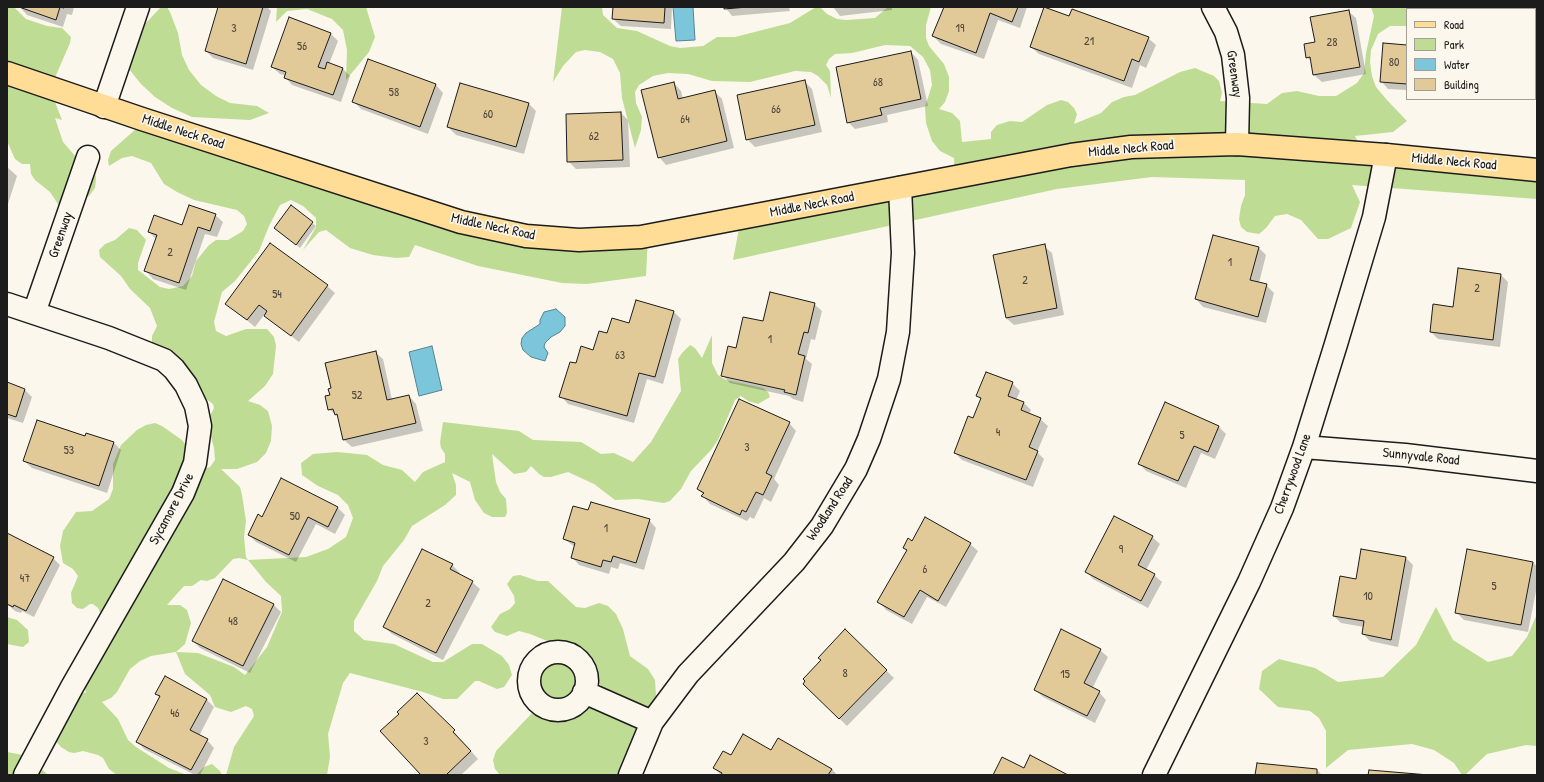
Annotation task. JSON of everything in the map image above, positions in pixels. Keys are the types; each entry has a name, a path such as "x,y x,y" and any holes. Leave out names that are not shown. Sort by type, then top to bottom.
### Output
{"main road":[{"name":"Middle Neck Road","path":"7,73 104,107 461,222 526,236 579,240 641,237 1071,155 1131,147 1237,144 1386,155 1537,170"}],"street":[{"path":"104,107 138,7"},
{"name":"Greenway","path":"1214,7 1226,32 1234,62 1238,98 1237,144"},
{"name":"Cherrywood Lane","path":"1154,775 1248,582 1282,508 1304,447 1374,217 1386,155"},
{"name":"Greenway","path":"34,313 88,157"},
{"name":"Woodland Road","path":"630,775 652,722 688,674 794,562 822,526 856,469 869,439 885,394 898,332 903,253 900,188"},
{"name":"Sycamore Drive","path":"7,304 115,340 164,360 174,369 186,385 196,406 200,426 195,463 183,493 72,687 25,775"},
{"name":"Sunnyvale Road","path":"1304,447 1405,455 1537,471"},
{"path":"584,692 652,722"}],"green space":[{"path":"7,7 14,7 26,19 47,26 62,28 71,37 70,43 50,89 62,120 55,118 63,142 76,157 89,163 95,170 96,179 95,188 89,196 64,209 58,204 50,192 35,180 31,174 30,164 22,164 15,159 7,141"},
{"path":"161,7 167,7 170,12 178,33 182,55 189,70 201,85 216,96 230,103 257,106 269,113 250,120 192,117 172,108 155,97 141,84 129,69 129,59 145,24"},
{"path":"277,7 366,7 375,37 369,52 346,80 347,50 343,30 332,19 307,9 287,11 276,22"},
{"path":"562,7 602,7 603,15 617,28 637,31 670,46 680,48 703,46 717,37 735,37 790,23 816,7 820,7 827,14 837,19 846,20 875,18 888,7 931,7 926,25 926,38 929,46 944,64 949,77 949,91 945,102 939,109 952,113 960,121 962,142 991,139 991,132 997,125 1010,121 1022,122 1047,105 1061,100 1068,102 1074,108 1077,114 1074,124 1101,113 1112,102 1124,97 1135,95 1180,72 1195,68 1214,76 1219,81 1222,93 1220,101 1267,104 1282,93 1297,91 1319,96 1336,96 1357,83 1364,73 1366,53 1374,16 1371,7 1440,7 1406,8 1406,26 1390,26 1378,34 1371,50 1370,62 1372,76 1376,87 1407,121 1393,132 1355,136 1359,144 1537,170 1537,199 1352,185 1360,202 1351,228 1328,239 1318,239 1301,220 1287,214 1275,216 1266,228 1259,234 1247,232 1241,227 1239,219 1241,206 1245,195 1245,180 1152,177 1057,189 733,260 741,218 955,177 954,158 940,151 932,141 926,123 925,107 932,85 930,70 923,57 910,46 885,45 852,53 835,54 829,59 826,65 830,71 831,98 827,85 818,76 811,72 795,71 750,82 712,81 688,74 668,73 653,76 639,85 635,92 636,103 642,117 641,130 635,148 622,98 620,73 613,59 600,52 585,50 576,52 563,66 553,82"},
{"path":"145,121 461,222 648,235 646,276 587,284 562,283 478,266 415,245 409,257 396,258 373,255 350,248 326,230 319,232 303,250 316,227 316,218 303,206 291,200 280,205 269,226 259,251 235,281 222,292 214,322 216,331 226,336 246,329 267,329 274,337 276,346 273,374 265,386 248,401 260,405 268,411 272,426 271,441 266,453 257,462 237,469 221,469 240,487 246,521 244,537 246,557 248,560 239,558 233,559 215,578 207,581 201,580 192,586 184,586 167,605 180,605 187,610 191,623 185,644 176,652 151,656 140,661 130,669 117,692 111,698 102,702 118,719 128,740 136,747 169,768 184,774 196,775 117,775 109,769 103,758 98,755 83,751 74,753 69,752 61,747 50,735 80,692 86,693 83,680 103,619 98,608 93,604 90,604 83,609 77,608 72,603 71,593 78,576 73,569 63,563 60,546 63,531 76,512 92,511 109,499 113,489 113,464 121,445 137,430 146,425 155,423 182,440 204,469 210,467 215,460 209,418 214,408 213,404 198,393 152,344 152,336 157,326 150,308 130,289 121,276 100,257 99,250 105,244 115,240 129,228 137,230 146,240 138,263 138,270 160,287 169,289 183,286 192,276 196,261 209,245 216,240 228,240 243,231 247,224 244,216 237,210 194,200 164,184 151,163 132,156 122,158 109,166 108,160 111,151"},
{"path":"712,335 712,363 718,375 726,380 763,388 768,392 770,397 758,404 748,401 741,396 735,400 718,440 711,450 691,471 681,489 670,501 664,503 638,499 615,500 594,484 568,472 551,477 544,477 531,466 526,472 514,474 492,454 496,482 500,492 506,499 507,513 505,517 492,517 484,513 475,500 470,482 452,473 456,485 456,495 445,505 412,526 404,540 383,566 377,581 354,621 354,631 364,640 394,644 433,662 443,662 472,644 482,644 502,656 509,665 512,675 504,687 497,689 479,681 475,681 457,699 443,699 423,692 350,673 343,683 328,734 330,757 327,775 226,775 234,747 254,716 252,709 246,706 231,712 215,707 210,695 185,674 176,652 198,653 234,667 245,675 267,647 282,612 281,596 266,582 248,560 306,557 328,549 346,537 353,518 348,505 338,495 318,486 302,475 301,463 313,454 337,452 367,455 383,465 402,470 415,482 423,472 445,462 445,454 441,448 440,442 443,422 519,431 533,440 581,442 601,454 614,453 633,462 651,442 681,391 678,359 690,345 695,348 702,358"},
{"path":"520,575 538,581 548,581 576,607 585,608 599,603 608,606 616,614 623,629 630,656 648,669 655,680 656,695 662,716 658,741 653,751 639,767 625,770 616,775 500,775 495,769 493,760 496,751 532,713 543,711 546,714 555,716 570,713 580,708 597,704 603,689 583,658 572,651 530,634 519,631 507,636 495,632 491,627 500,614 510,609 515,603 514,596 507,584 513,576"},
{"path":"1436,607 1453,640 1488,662 1512,656 1527,637 1537,614 1537,746 1526,745 1487,754 1465,775 1462,775 1454,763 1434,750 1412,744 1348,750 1326,768 1326,731 1319,718 1310,711 1278,707 1259,689 1262,671 1279,659 1315,668 1338,682 1383,677 1416,645"},
{"path":"7,617 17,620 28,630 29,642 23,647 7,644"},
{"path":"552,652 564,652 579,660 587,675 587,687 579,702 564,710 552,710 537,702 529,687 529,675 537,660"},
{"path":"7,752 28,756 48,775 7,775"},
{"path":"212,764 220,771 222,775 196,775 204,767"}],"water":[{"path":"673,7 693,7 695,40 676,41"},
{"path":"556,309 565,317 565,326 560,332 551,337 545,343 544,347 548,353 545,361 531,357 523,350 521,344 522,338 526,333 540,324 540,320 544,312"},
{"path":"432,346 442,390 419,396 409,352"}],"building":[{"path":"19,7 60,7 56,20"},
{"path":"218,7 263,7 246,64 205,51"},
{"path":"613,7 665,7 664,23 612,19"},
{"path":"724,7 748,7 724,9"},
{"path":"944,7 1018,7 1012,22 990,13 976,53 932,36"},
{"path":"1044,7 1069,16 1072,9 1149,37 1139,62 1132,59 1124,81 1030,47"},
{"path":"1478,7 1534,8 1479,8"},
{"path":"1349,10 1360,67 1313,75 1310,57 1306,58 1304,44 1315,42 1310,17"},
{"path":"1536,10 1537,11 1536,30"},
{"path":"289,17 331,33 318,67 325,69 327,62 343,68 333,95 284,78 286,72 271,67"},
{"path":"1383,43 1406,45 1406,84 1380,82"},
{"path":"911,51 921,99 880,108 882,115 847,123 836,67"},
{"path":"368,59 436,84 420,127 352,102"},
{"path":"1537,63 1537,85 1536,84"},
{"path":"805,80 815,125 746,140 737,95"},
{"path":"674,82 678,99 715,90 727,141 658,158 641,90"},
{"path":"460,83 529,103 516,147 447,127"},
{"path":"621,112 623,160 567,162 566,114"},
{"path":"189,205 216,214 210,231 198,227 179,283 144,271 157,235 148,232 154,215 182,225"},
{"path":"291,205 313,222 296,245 274,228"},
{"path":"1213,235 1259,247 1250,280 1267,284 1258,317 1195,299"},
{"path":"270,243 328,285 291,336 264,316 267,311 259,305 247,320 225,304"},
{"path":"1045,244 1057,308 1006,318 993,255"},
{"path":"1458,268 1501,274 1493,340 1430,332 1433,304 1453,307"},
{"path":"770,292 815,303 808,333 804,332 798,354 805,356 796,395 784,392 785,390 721,376 728,346 736,348 743,317 763,321"},
{"path":"636,300 674,311 655,377 639,373 627,416 559,397 570,362 576,363 581,346 593,350 599,331 607,333 612,318 629,323"},
{"path":"376,351 387,400 409,395 416,423 343,440 337,414 335,415 333,409 328,410 325,396 330,395 328,389 331,388 325,363"},
{"path":"986,372 1013,382 1008,396 1024,402 1021,410 1041,418 1029,447 1038,451 1026,480 954,453 968,416 973,418 981,398 976,396"},
{"path":"7,382 25,389 16,417 7,414"},
{"path":"739,399 790,422 766,473 772,476 763,495 756,492 746,512 742,510 740,515 701,496 704,493 697,489"},
{"path":"1165,402 1219,426 1208,452 1194,446 1178,481 1138,464"},
{"path":"37,420 85,436 86,433 114,442 99,486 23,461"},
{"path":"281,478 338,507 328,527 308,517 289,555 248,535 258,514 262,517"},
{"path":"591,502 650,519 636,563 613,556 611,562 603,560 601,567 571,558 575,543 563,539 573,506 588,510"},
{"path":"1114,516 1153,536 1138,565 1155,574 1141,601 1085,572"},
{"path":"925,517 971,543 938,601 920,590 904,617 877,602 907,550 903,548 908,538 912,541"},
{"path":"7,533 54,557 26,611 14,605 13,607 7,604"},
{"path":"422,549 453,564 450,569 473,581 436,653 383,627"},
{"path":"1361,549 1406,557 1391,640 1362,634 1364,621 1333,616 1340,576 1356,579"},
{"path":"1467,549 1533,562 1521,625 1455,613"},
{"path":"223,579 274,604 243,666 192,641"},
{"path":"845,629 887,670 839,719 803,684 805,681 803,679 821,660 818,658"},
{"path":"1061,629 1101,649 1084,683 1100,691 1087,716 1034,690"},
{"path":"165,676 207,699 190,730 208,739 191,770 136,742 160,696 155,694"},
{"path":"417,693 455,730 453,732 471,751 446,775 421,775 380,731 399,714 397,712"},
{"path":"743,734 771,750 778,738 832,769 828,775 721,775 722,773 713,768 723,751 731,755"},
{"path":"1030,755 1068,775 993,775 1002,757 1024,768"},
{"path":"1257,763 1317,769 1317,775 1255,775"},
{"path":"1369,770 1429,775 1368,775"}]}
